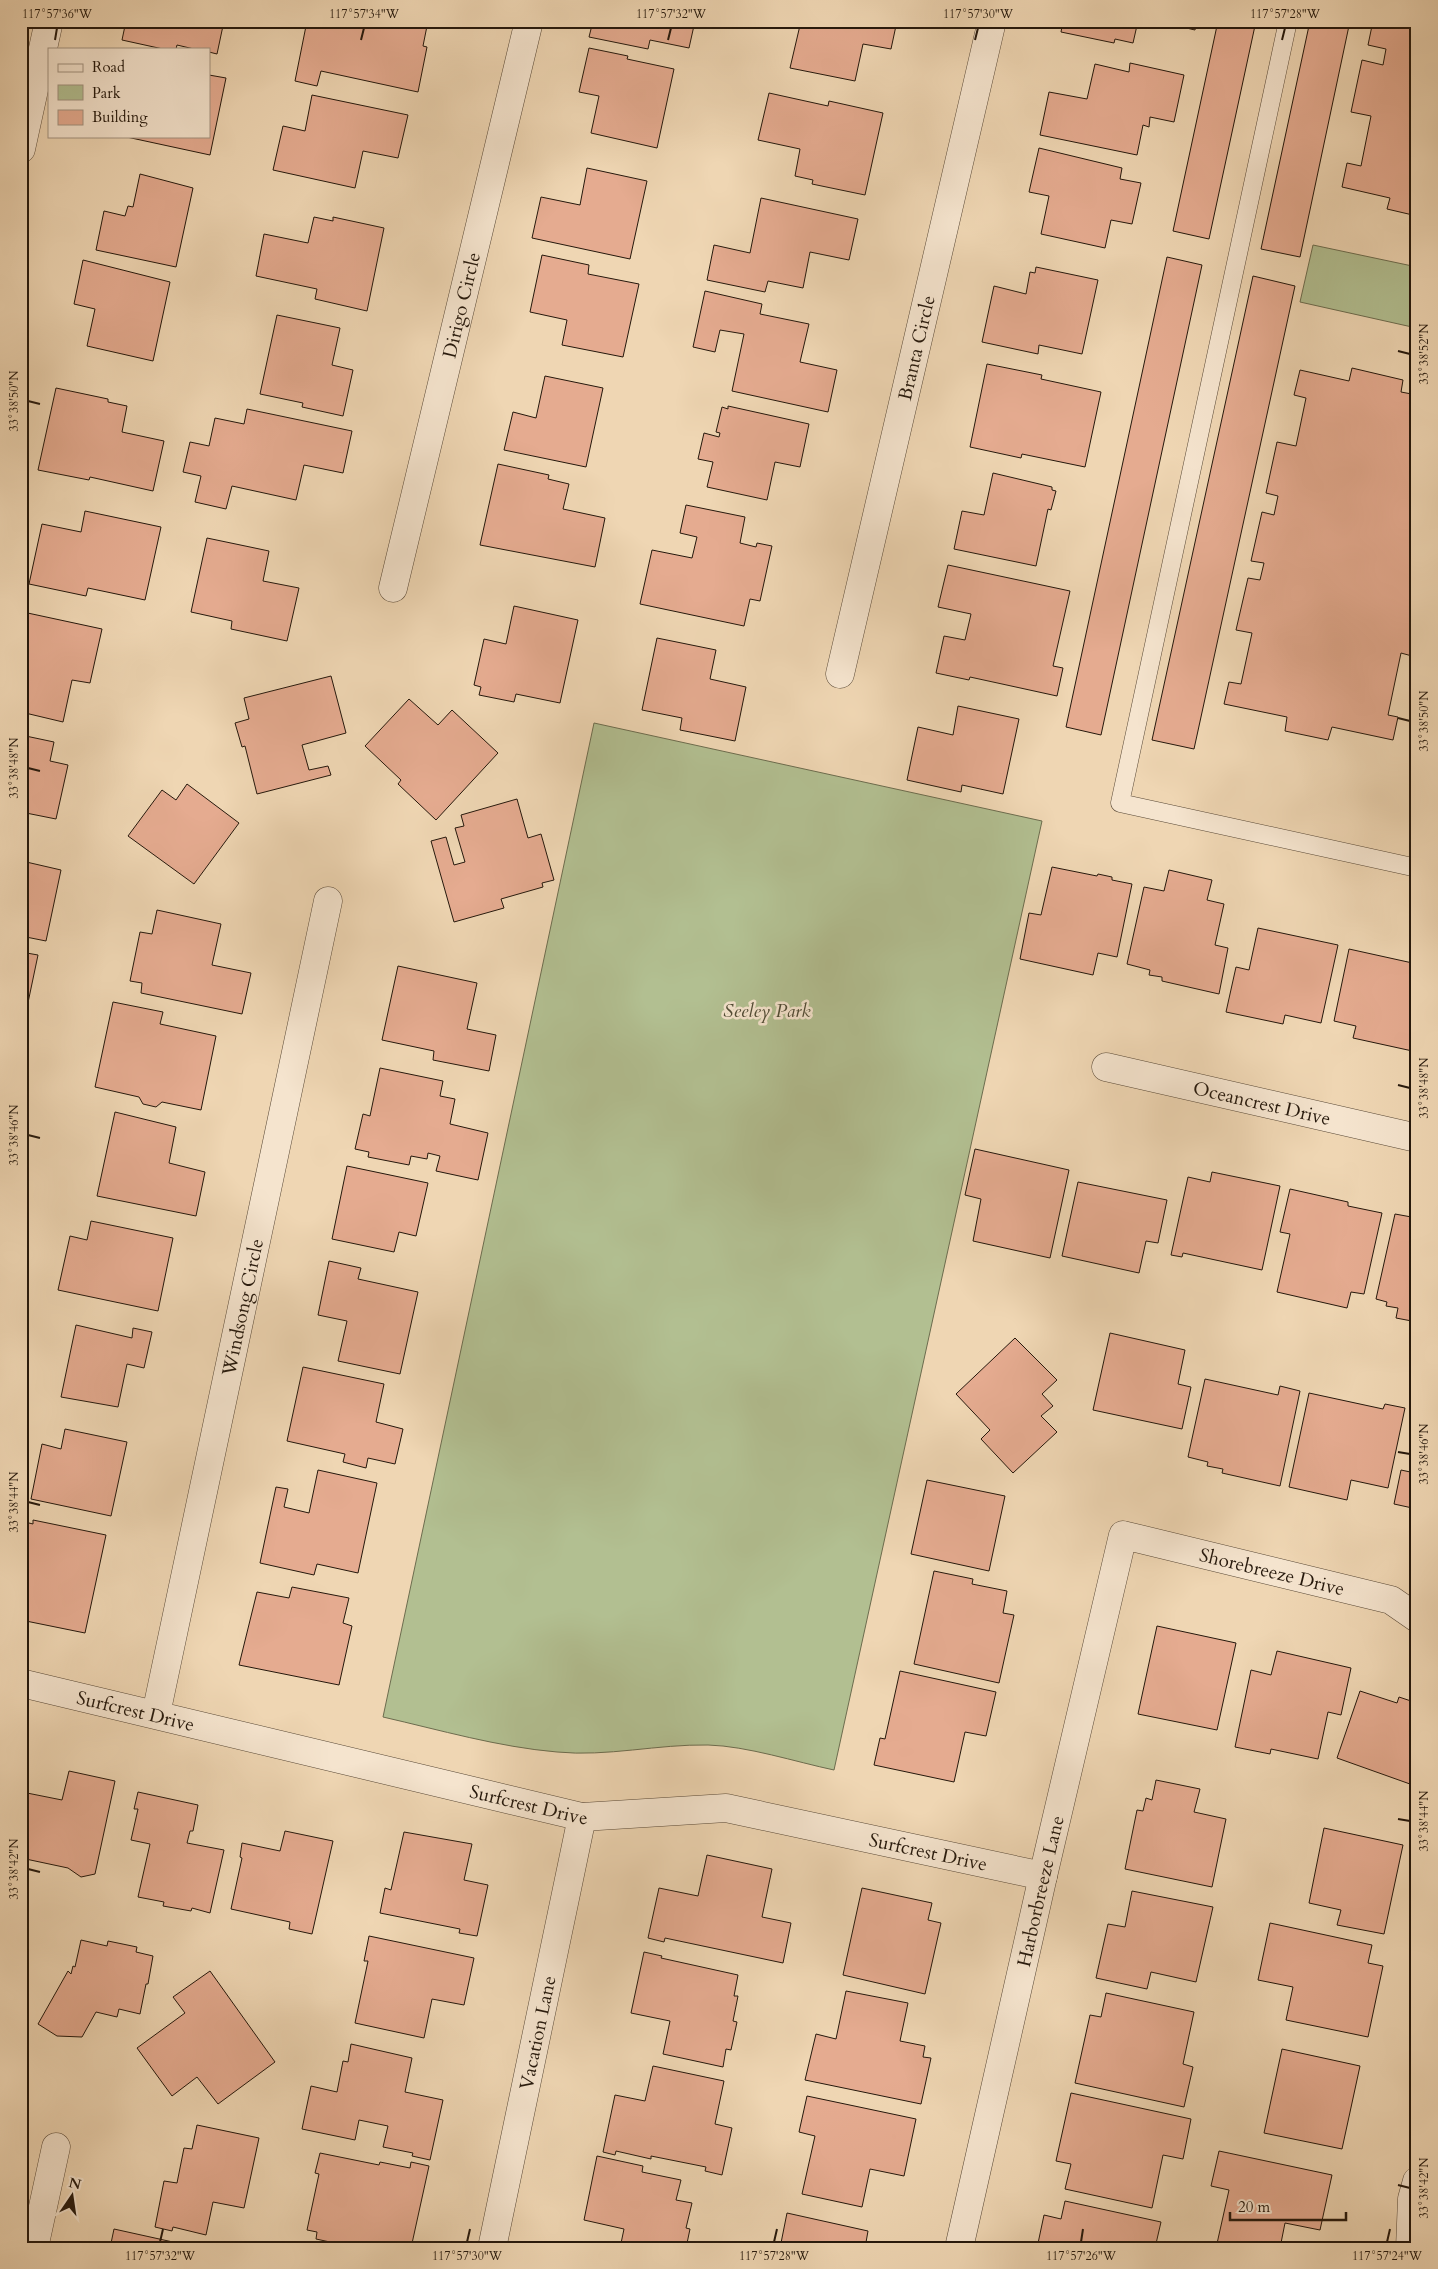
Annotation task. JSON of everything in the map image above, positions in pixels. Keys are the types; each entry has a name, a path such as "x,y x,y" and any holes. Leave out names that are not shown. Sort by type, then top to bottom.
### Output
{"street":[{"path":"21,149 49,21"},
{"name":"Dirigo Circle","path":"393,588 529,21"},
{"name":"Branta Circle","path":"840,674 992,21"},
{"name":"Windsong Circle","path":"156,1714 328,901"},
{"name":"Oceancrest Drive","path":"1106,1067 1417,1138"},
{"name":"Shorebreeze Drive","path":"1124,1535 1391,1600 1417,1618"},
{"name":"Harborbreeze Lane","path":"960,2248 1043,1876 1124,1535"},
{"name":"Surfcrest Drive","path":"21,1683 582,1817 726,1808 1043,1876"},
{"name":"Vacation Lane","path":"492,2248 582,1817"},
{"path":"34,2248 56,2147"},
{"path":"1410,2248 1412,2199 1417,2181"}],"lane":[{"path":"1288,21 1120,803 1417,868"}],"green space":[{"path":"1313,245 1417,267 1417,304 1412,327 1300,302"},
{"name":"Seeley Park","path":"594,723 1042,821 834,1770 755,1751 723,1746 670,1746 595,1753 535,1750 469,1738 383,1717"}],"building":[{"path":"126,21 224,21 217,54 210,52 210,48 190,48 177,45 176,48 158,48 122,40"},
{"path":"307,21 428,21 423,46 427,47 418,92 321,71 317,86 295,81"},
{"path":"593,21 695,21 689,48 650,40 648,49 589,37"},
{"path":"801,21 897,21 891,49 863,44 855,81 790,68"},
{"path":"1063,21 1138,21 1133,43 1115,39 1114,43 1061,32"},
{"path":"1156,21 1197,21 1195,30"},
{"path":"1218,21 1256,21 1209,239 1173,231"},
{"path":"1310,21 1350,21 1300,257 1261,249"},
{"path":"1373,21 1417,21 1417,216 1387,209 1390,198 1342,187 1347,163 1361,166 1371,116 1351,112 1362,60 1383,65 1386,49 1368,45"},
{"path":"589,48 628,56 627,59 674,69 657,148 591,133 599,96 579,92"},
{"path":"1130,63 1184,75 1174,122 1150,117 1149,127 1143,125 1137,155 1040,135 1049,92 1087,99 1095,64 1129,72"},
{"path":"210,75 226,78 210,155 131,138 210,138"},
{"path":"769,93 828,106 829,101 883,113 865,195 812,184 813,180 795,176 800,149 758,140"},
{"path":"312,95 408,115 398,158 363,151 355,188 273,170 283,126 305,131"},
{"path":"1039,148 1122,168 1120,179 1141,183 1132,224 1111,220 1105,248 1041,234 1049,196 1029,192"},
{"path":"587,168 647,181 630,259 532,238 541,197 580,205"},
{"path":"140,174 193,188 176,267 96,250 104,211 125,216 128,206 133,207"},
{"path":"761,198 858,219 849,260 810,252 803,288 768,281 765,292 707,280 714,245 750,253"},
{"path":"314,217 333,221 333,217 384,228 367,311 315,299 317,289 256,276 264,234 308,243"},
{"path":"542,255 589,265 588,274 639,284 623,357 562,345 567,320 530,312"},
{"path":"1167,257 1202,265 1101,735 1066,727"},
{"path":"83,260 170,282 153,361 87,346 95,309 74,304"},
{"path":"1036,267 1098,280 1082,354 1039,345 1038,354 982,342 994,286 1026,294 1030,272 1035,273"},
{"path":"1253,276 1295,286 1194,749 1152,740"},
{"path":"705,291 762,304 760,314 809,324 800,362 837,370 828,412 732,391 744,334 720,330 715,352 693,347"},
{"path":"277,315 340,328 332,365 353,370 343,416 302,407 303,403 260,394"},
{"path":"987,364 1042,375 1041,379 1101,392 1085,467 1022,454 1021,458 970,447"},
{"path":"1352,368 1403,380 1401,392 1417,395 1417,581 1411,605 1417,607 1417,634 1412,656 1401,653 1388,715 1398,717 1393,740 1332,727 1328,740 1285,731 1287,717 1224,704 1229,682 1241,684 1252,633 1236,630 1248,578 1260,580 1264,563 1251,561 1262,512 1274,515 1278,496 1266,493 1277,442 1296,446 1306,398 1294,395 1300,370 1349,381"},
{"path":"545,376 603,388 586,467 504,450 513,412 536,418"},
{"path":"56,388 108,399 108,402 127,406 122,432 164,441 153,491 90,477 89,480 38,470"},
{"path":"728,406 809,424 800,467 775,462 767,500 707,487 713,462 698,459 704,433 719,437 720,433 716,432 722,407 728,409"},
{"path":"247,409 352,431 343,473 304,465 296,500 232,486 226,509 195,502 201,476 183,472 190,442 209,446 215,418 244,424"},
{"path":"498,464 549,475 548,479 569,484 563,509 605,518 595,567 480,545"},
{"path":"993,473 1052,487 1052,490 1056,491 1051,510 1048,509 1036,566 954,549 962,511 984,515"},
{"path":"686,505 745,517 740,543 756,547 757,543 772,546 760,601 750,599 744,626 640,604 652,550 692,558 697,537 680,533"},
{"path":"85,511 161,527 145,600 88,588 86,596 29,584 42,524 81,532"},
{"path":"207,538 269,551 263,581 299,588 287,641 231,629 232,621 191,612"},
{"path":"948,565 1070,591 1053,666 1063,668 1057,696 970,677 969,680 936,673 944,636 965,640 971,614 938,607"},
{"path":"514,606 578,620 560,703 516,694 514,702 479,695 481,687 474,685 484,639 506,644"},
{"path":"23,612 102,629 90,683 72,680 63,722 21,712"},
{"path":"657,638 716,650 710,679 746,687 735,741 680,730 682,718 642,710"},
{"path":"331,676 346,733 302,745 309,770 328,766 331,775 257,794 245,746 242,747 235,723 249,719 244,698"},
{"path":"409,699 438,725 452,710 498,753 436,820 398,784 401,780 365,746"},
{"path":"958,706 1019,719 1003,794 962,785 961,792 907,780 918,727 953,735"},
{"path":"21,735 54,742 50,761 68,765 56,819 21,812"},
{"path":"187,784 239,823 194,884 128,836 162,790 176,800"},
{"path":"517,799 528,838 541,834 554,880 542,883 543,887 501,899 504,908 454,922 431,841 446,837 454,865 465,862 455,828 464,826 461,815"},
{"path":"21,835 28,836 22,861 61,870 46,941 21,936"},
{"path":"1052,867 1097,876 1098,874 1112,877 1112,880 1132,884 1117,957 1098,953 1093,975 1020,959 1029,913 1041,915"},
{"path":"1169,870 1212,880 1207,900 1224,904 1215,945 1228,948 1219,994 1162,981 1162,977 1149,975 1150,970 1127,964 1144,887 1164,891"},
{"path":"157,910 221,924 212,965 251,973 242,1014 141,993 142,983 130,981 140,932 152,934"},
{"path":"1258,928 1338,945 1321,1023 1285,1015 1283,1024 1226,1012 1236,967 1249,970"},
{"path":"1349,949 1417,964 1417,1052 1353,1038 1356,1026 1334,1021"},
{"path":"21,952 38,955 21,1036"},
{"path":"398,966 477,983 467,1029 496,1035 489,1071 433,1060 434,1051 382,1040"},
{"path":"113,1002 163,1012 160,1024 216,1036 201,1110 162,1102 156,1107 143,1104 139,1097 95,1087"},
{"path":"380,1068 443,1081 440,1096 455,1099 450,1124 488,1133 478,1180 436,1171 440,1156 428,1153 427,1159 411,1156 409,1165 368,1157 369,1152 355,1149 363,1114 370,1116"},
{"path":"115,1112 176,1127 169,1163 205,1172 196,1216 97,1196"},
{"path":"975,1149 1069,1170 1050,1258 973,1241 981,1199 965,1195"},
{"path":"347,1166 428,1183 416,1236 399,1232 394,1252 332,1239"},
{"path":"1212,1172 1280,1186 1262,1270 1183,1253 1182,1257 1171,1255 1188,1177 1210,1182"},
{"path":"1078,1182 1167,1200 1158,1243 1146,1241 1139,1273 1062,1256"},
{"path":"1290,1189 1348,1202 1348,1206 1382,1213 1364,1294 1351,1292 1347,1308 1277,1292 1290,1234 1280,1232"},
{"path":"1395,1214 1417,1218 1417,1322 1396,1318 1398,1308 1386,1306 1387,1302 1376,1299"},
{"path":"91,1221 173,1238 158,1311 58,1290 70,1236 87,1240"},
{"path":"329,1261 361,1268 358,1279 418,1292 400,1374 338,1361 347,1321 318,1315"},
{"path":"76,1325 132,1338 133,1328 152,1332 144,1368 127,1364 118,1407 61,1397"},
{"path":"1110,1333 1185,1350 1178,1384 1191,1387 1182,1429 1093,1410"},
{"path":"1015,1338 1057,1380 1042,1394 1053,1406 1041,1416 1057,1432 1013,1473 981,1439 990,1430 956,1394"},
{"path":"303,1367 384,1384 376,1422 403,1429 395,1464 368,1458 366,1468 343,1462 345,1454 287,1441"},
{"path":"1205,1379 1278,1395 1280,1386 1300,1391 1280,1486 1222,1473 1223,1469 1207,1466 1208,1462 1188,1457"},
{"path":"1309,1393 1383,1409 1385,1404 1405,1408 1388,1488 1351,1480 1347,1500 1289,1487"},
{"path":"65,1429 127,1442 111,1516 31,1499 42,1444 61,1449"},
{"path":"1417,1463 1417,1509 1394,1504 1401,1470 1415,1473"},
{"path":"318,1470 377,1483 358,1573 317,1564 314,1575 260,1563 276,1487 288,1489 284,1507 309,1513"},
{"path":"927,1480 1005,1496 989,1571 911,1554"},
{"path":"33,1520 106,1535 85,1633 21,1620 21,1521 33,1524"},
{"path":"934,1571 973,1579 972,1584 1007,1591 1003,1613 1014,1615 999,1683 914,1664"},
{"path":"292,1587 349,1598 343,1623 352,1626 339,1685 239,1665 257,1592 289,1598"},
{"path":"1157,1626 1236,1643 1217,1730 1138,1714"},
{"path":"1277,1651 1351,1668 1341,1715 1328,1712 1318,1759 1271,1749 1270,1754 1235,1747 1251,1670 1271,1675"},
{"path":"900,1671 996,1692 986,1736 965,1732 954,1782 874,1765 880,1738 885,1739"},
{"path":"1360,1691 1397,1703 1399,1697 1417,1703 1417,1763 1410,1784 1337,1758"},
{"path":"69,1771 115,1781 95,1874 81,1877 68,1868 21,1858 21,1809 27,1793 62,1800"},
{"path":"1156,1780 1200,1789 1194,1812 1226,1819 1212,1887 1125,1869 1137,1810 1143,1811 1146,1798 1152,1800"},
{"path":"138,1792 198,1805 193,1831 190,1831 187,1843 224,1850 210,1913 192,1908 191,1911 163,1906 164,1902 138,1897 150,1844 131,1840 138,1809 134,1809"},
{"path":"1324,1828 1403,1845 1384,1934 1337,1925 1341,1910 1309,1903"},
{"path":"285,1831 333,1841 312,1934 289,1929 290,1922 231,1909 242,1858 240,1857 242,1843 280,1851"},
{"path":"404,1832 472,1844 464,1880 488,1885 477,1936 459,1933 460,1929 380,1913 385,1888 391,1890"},
{"path":"707,1855 772,1869 762,1917 791,1923 783,1963 665,1938 664,1942 648,1938 659,1888 698,1896"},
{"path":"862,1888 932,1903 928,1920 941,1923 925,1994 843,1975"},
{"path":"1132,1891 1213,1907 1196,1982 1151,1972 1147,1989 1096,1978 1108,1924 1125,1927"},
{"path":"1270,1923 1372,1945 1368,1963 1383,1966 1368,2037 1286,2020 1293,1987 1258,1980"},
{"path":"369,1936 474,1958 464,2005 432,1999 424,2038 355,2023 368,1961 364,1961"},
{"path":"81,1940 107,1946 108,1941 137,1947 136,1952 153,1956 148,1984 146,1984 140,2014 119,2009 117,2017 96,2012 82,2037 57,2036 38,2024 68,1971 71,1974 73,1966 75,1967"},
{"path":"644,1952 662,1956 661,1958 738,1975 734,1996 738,1996 733,2021 737,2022 731,2050 726,2049 723,2067 663,2054 670,2021 631,2013"},
{"path":"21,1953 27,2013 22,2016 27,2027 21,2030"},
{"path":"210,1971 275,2062 218,2104 197,2077 172,2096 137,2048 185,2013 173,1997"},
{"path":"846,1991 908,2003 900,2041 925,2046 923,2057 931,2058 921,2104 805,2080 816,2034 836,2039"},
{"path":"1106,1993 1194,2012 1183,2064 1193,2067 1184,2107 1075,2083 1090,2015 1101,2017"},
{"path":"351,2044 412,2058 405,2092 443,2100 430,2160 412,2156 413,2153 383,2147 388,2126 359,2120 355,2140 302,2129 311,2086 337,2092 343,2061 348,2062"},
{"path":"1282,2049 1360,2066 1342,2149 1264,2133"},
{"path":"653,2066 724,2081 715,2124 732,2128 722,2175 705,2171 706,2167 651,2156 651,2159 616,2151 615,2155 603,2152 615,2095 645,2101"},
{"path":"1071,2093 1191,2119 1183,2159 1163,2155 1152,2208 1065,2189 1071,2164 1056,2161"},
{"path":"807,2096 916,2119 904,2176 870,2169 862,2207 802,2194 815,2136 799,2132"},
{"path":"197,2125 259,2138 244,2208 213,2202 206,2235 173,2227 172,2231 155,2227 164,2181 177,2183 184,2148 192,2149"},
{"path":"1219,2151 1332,2175 1320,2230 1285,2223 1280,2248 1216,2248 1229,2190 1211,2186"},
{"path":"320,2153 379,2165 380,2162 410,2168 411,2162 429,2166 411,2248 358,2248 316,2239 317,2232 307,2230 319,2174 315,2173"},
{"path":"597,2156 643,2166 642,2172 681,2180 676,2200 692,2203 686,2228 690,2229 686,2248 620,2248 624,2229 584,2220"},
{"path":"1065,2201 1161,2222 1155,2248 1037,2248 1044,2215 1061,2219"},
{"path":"787,2213 868,2231 865,2248 780,2248"},
{"path":"114,2229 200,2248 110,2248"}]}
